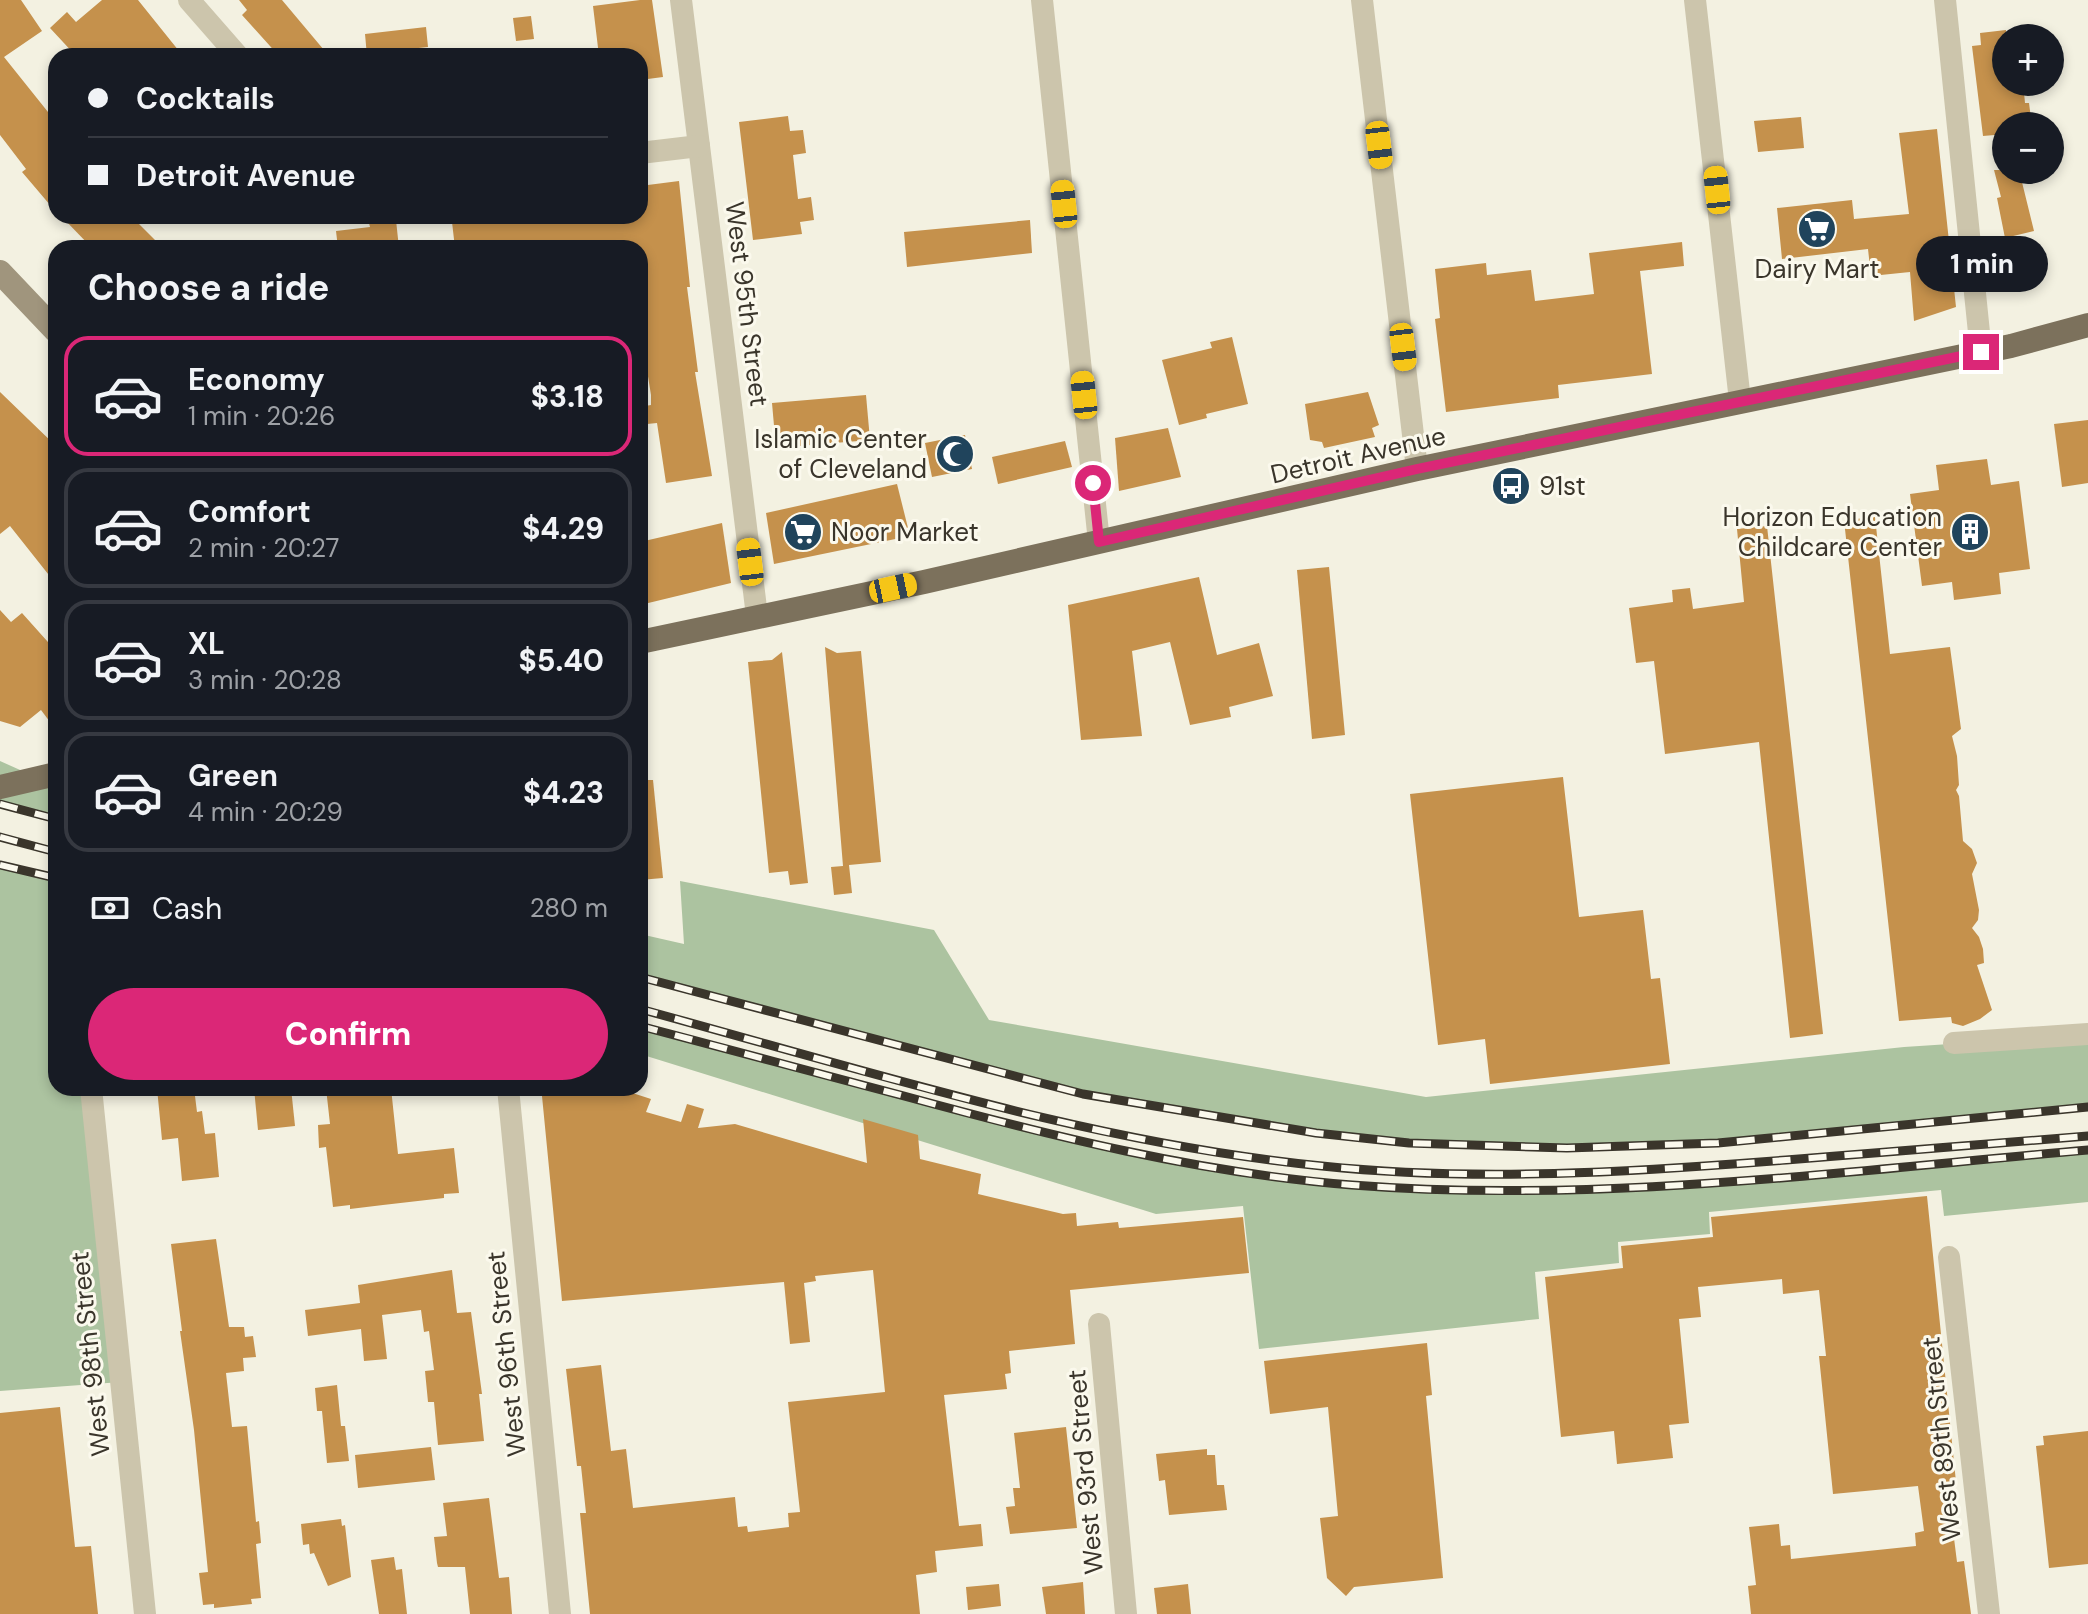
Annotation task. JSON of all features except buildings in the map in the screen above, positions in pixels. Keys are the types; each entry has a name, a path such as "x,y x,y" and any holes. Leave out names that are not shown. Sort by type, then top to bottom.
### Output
{"main road":[{"path":"0,272 48,323"},
{"name":"Detroit Avenue","path":"648,640 1417,469 1981,352 2088,325"},
{"path":"0,787 47,776"}],"street":[{"path":"189,0 231,48"},
{"name":"West 95th Street","path":"681,0 757,616"},
{"path":"1042,0 1099,542"},
{"path":"1362,0 1417,469"},
{"path":"1695,0 1740,401"},
{"path":"1945,0 1981,352"},
{"path":"648,152 699,146"},
{"path":"1954,1043 2088,1034"},
{"name":"West 98th Street","path":"92,1096 145,1614"},
{"name":"West 96th Street","path":"509,1096 560,1614"},
{"name":"West 89th Street","path":"1949,1257 1989,1614"},
{"name":"West 93rd Street","path":"1099,1324 1126,1614"}],"green space":[{"path":"0,761 38,778 48,776 48,817 0,804"},
{"path":"0,865 48,876 48,1096 92,1096 121,1382 0,1391"},
{"path":"680,881 934,930 989,1020 1426,1097 1904,1047 2088,1035 2088,1107 1718,1143 1567,1148 1409,1143 1316,1133 1083,1094 648,979 648,936 684,944"},
{"path":"648,1028 904,1099 1082,1143 1262,1175 1352,1185 1444,1190 1628,1188 2088,1150 2088,1202 1944,1216 1941,1190 1709,1212 1710,1234 1618,1242 1619,1263 1535,1272 1539,1319 1259,1349 1243,1206 1156,1214 648,1056"}],"railway":[{"path":"0,804 48,817"},
{"path":"0,837 48,850"},
{"path":"0,865 48,876"},
{"path":"648,979 1083,1094 1316,1133 1409,1143 1567,1148 1718,1143 2088,1107"},
{"path":"648,1011 978,1102 1064,1122 1235,1155 1322,1166 1438,1174 1554,1174 2088,1136"},
{"path":"648,1028 1070,1139 1238,1172 1352,1185 1444,1190 1628,1188 2088,1150"}],"place":[{"name":"Dairy Mart","path":"1817,229"},
{"name":"Islamic Center of Cleveland","path":"955,454"},
{"name":"91st","path":"1511,486"},
{"name":"Noor Market","path":"803,532"},
{"name":"Horizon Education Childcare Center","path":"1970,532"}],"route":[{"path":"1093,483 1099,542 1417,469 1981,352"}]}
